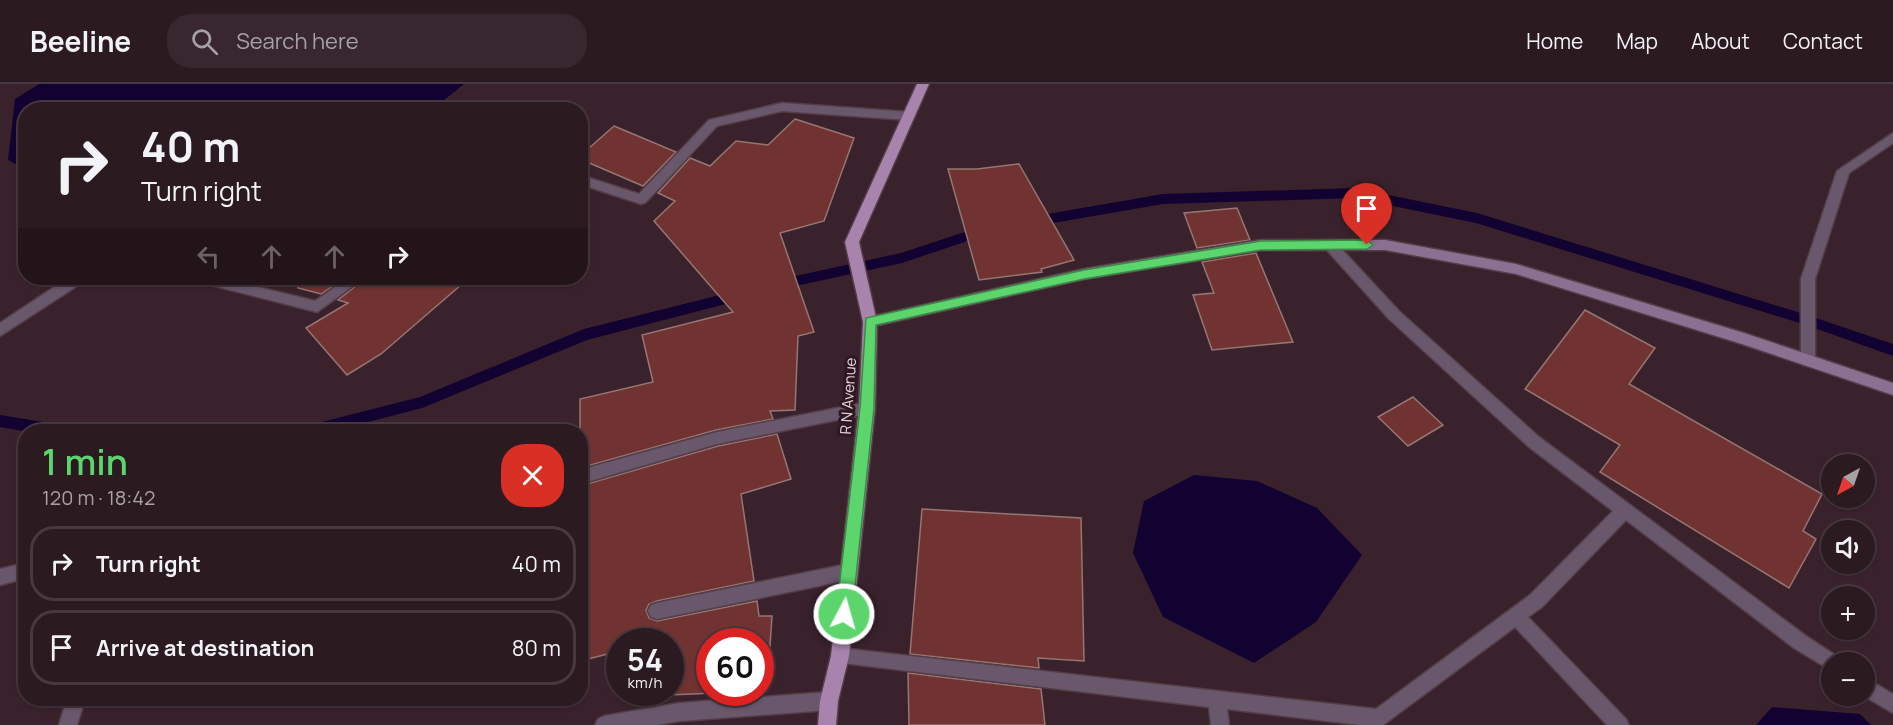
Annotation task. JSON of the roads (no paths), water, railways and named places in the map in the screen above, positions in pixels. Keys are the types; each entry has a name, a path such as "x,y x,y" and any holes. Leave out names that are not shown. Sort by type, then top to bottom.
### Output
{"main road":[{"name":"R N Avenue","path":"827,725 829,701 840,656 867,408 870,322 852,242 923,84"}],"street":[{"path":"588,182 641,199 713,123 782,107 909,116"},
{"path":"1808,361 1808,279 1843,171 1893,137"},
{"path":"870,322 1084,274 1261,245 1385,245 1516,269 1893,389"},
{"path":"1330,245 1394,315 1516,426 1821,656"},
{"path":"0,330 68,285"},
{"path":"231,285 317,307 347,285"},
{"path":"588,475 717,438 867,408"},
{"path":"840,656 1378,718 1536,601 1625,510"},
{"path":"0,577 18,572"},
{"path":"657,611 848,572"},
{"path":"1516,616 1620,725"},
{"path":"1875,692 1893,704"},
{"path":"1216,699 1220,725"},
{"path":"604,725 680,712 829,701"},
{"path":"68,725 74,706"}],"waterway":[{"path":"1030,222 1163,199 1354,193 1477,218 1810,321 1893,350"},
{"path":"777,285 902,258 986,230"},
{"path":"337,424 422,402 584,335 740,295"},
{"path":"0,421 19,424"}]}
